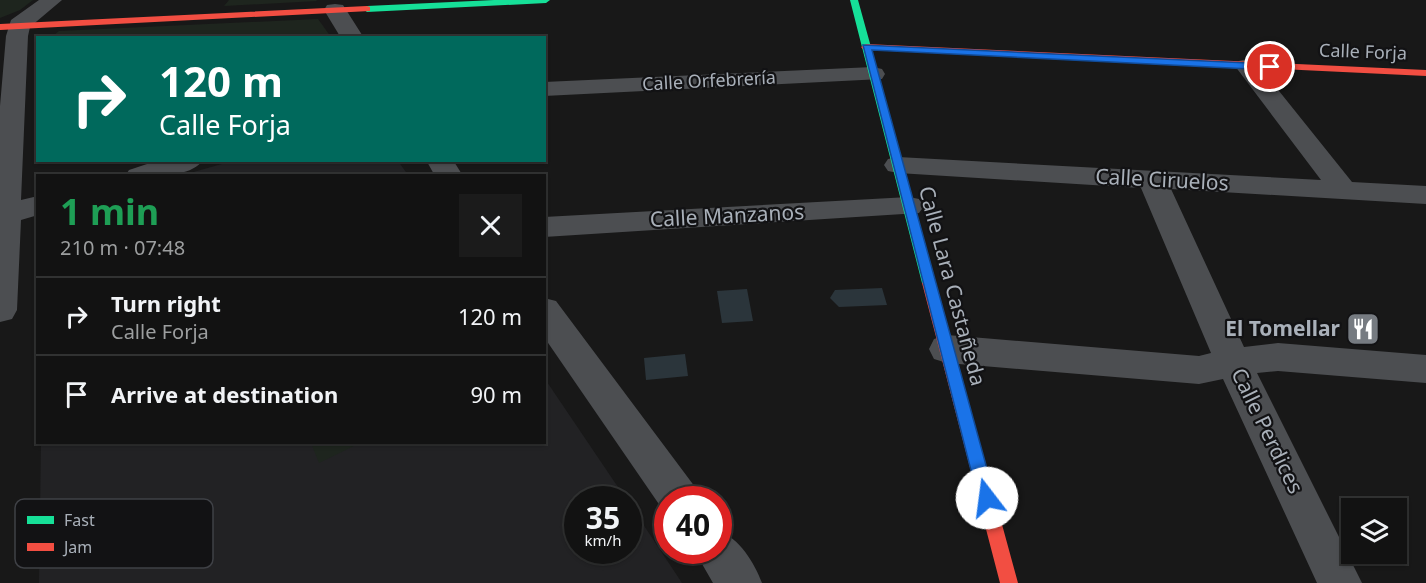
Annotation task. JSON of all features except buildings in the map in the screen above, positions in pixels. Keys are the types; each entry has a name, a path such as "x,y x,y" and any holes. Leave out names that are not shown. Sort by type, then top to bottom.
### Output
{"street":[{"path":"10,26 52,0"},
{"path":"10,26 546,0"},
{"name":"Calle Lara Castañeda","path":"854,0 1010,583"},
{"path":"335,10 352,36"},
{"path":"0,310 10,26"},
{"name":"Calle Forja","path":"866,47 1426,73"},
{"path":"1247,66 1343,189"},
{"name":"Calle Orfebrería","path":"546,88 873,74"},
{"path":"145,174 184,162"},
{"name":"Calle Ciruelos","path":"898,165 1426,195"},
{"name":"Calle Perdices","path":"1152,180 1233,362 1340,583"},
{"path":"3,215 36,206"},
{"name":"Calle Manzanos","path":"546,227 909,206"},
{"path":"546,313 670,486"},
{"path":"947,349 1199,370 1233,362 1278,357 1426,369"},
{"path":"726,564 740,583"}],"shaded area":[{"path":"0,0 33,0 20,10 0,18"},
{"path":"229,0 316,0 317,1 224,6"},
{"path":"318,19 330,36 54,35 59,31"},
{"path":"229,162 399,162 407,174 187,174"},
{"path":"882,288 887,305 839,307 830,298 835,290"},
{"path":"747,289 753,321 722,323 717,291"},
{"path":"685,354 688,376 646,380 644,358"},
{"path":"546,380 617,486 564,486 564,564 642,564 642,523 654,541 654,564 669,564 682,583 39,583 39,568 213,568 213,499 40,499 41,444 546,444"},
{"path":"311,444 358,444 319,463"}],"traffic: fast":[{"path":"367,9 546,0"},
{"path":"854,0 929,283"}],"traffic: jam":[{"path":"0,27 367,9"},
{"path":"866,47 1426,73"},
{"path":"929,283 1009,583"}],"place":[{"name":"El Tomellar","path":"1363,329"}],"route":[{"path":"987,498 866,47 1270,67"}]}
